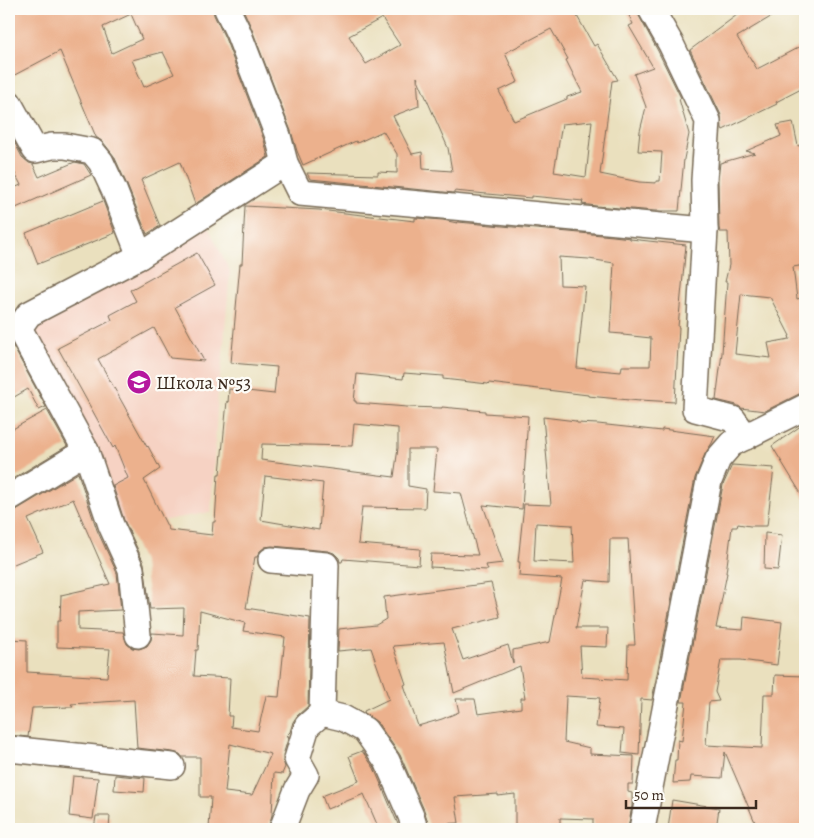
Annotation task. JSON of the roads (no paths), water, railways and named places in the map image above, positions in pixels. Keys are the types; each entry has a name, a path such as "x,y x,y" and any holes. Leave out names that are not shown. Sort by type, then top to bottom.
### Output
{"street":[{"path":"227,9 238,32 278,136 285,163 300,193 705,230"},
{"path":"652,9 708,121 704,180 705,230 695,409 732,420 746,437"},
{"path":"9,104 35,150 52,146 65,146 92,151 101,162 108,176 140,256"},
{"path":"138,634 131,569 111,524 86,451 18,328 29,314 140,256 285,163"},
{"path":"642,829 708,481 718,459 731,444 805,407"},
{"path":"9,498 86,451"},
{"path":"272,560 326,565 322,713 307,726 297,759 306,776 297,790 282,829"},
{"path":"322,713 343,718 365,730 388,761 415,829"},
{"path":"9,749 172,766"}],"place":[{"name":"Школа №53","path":"139,382"}]}
